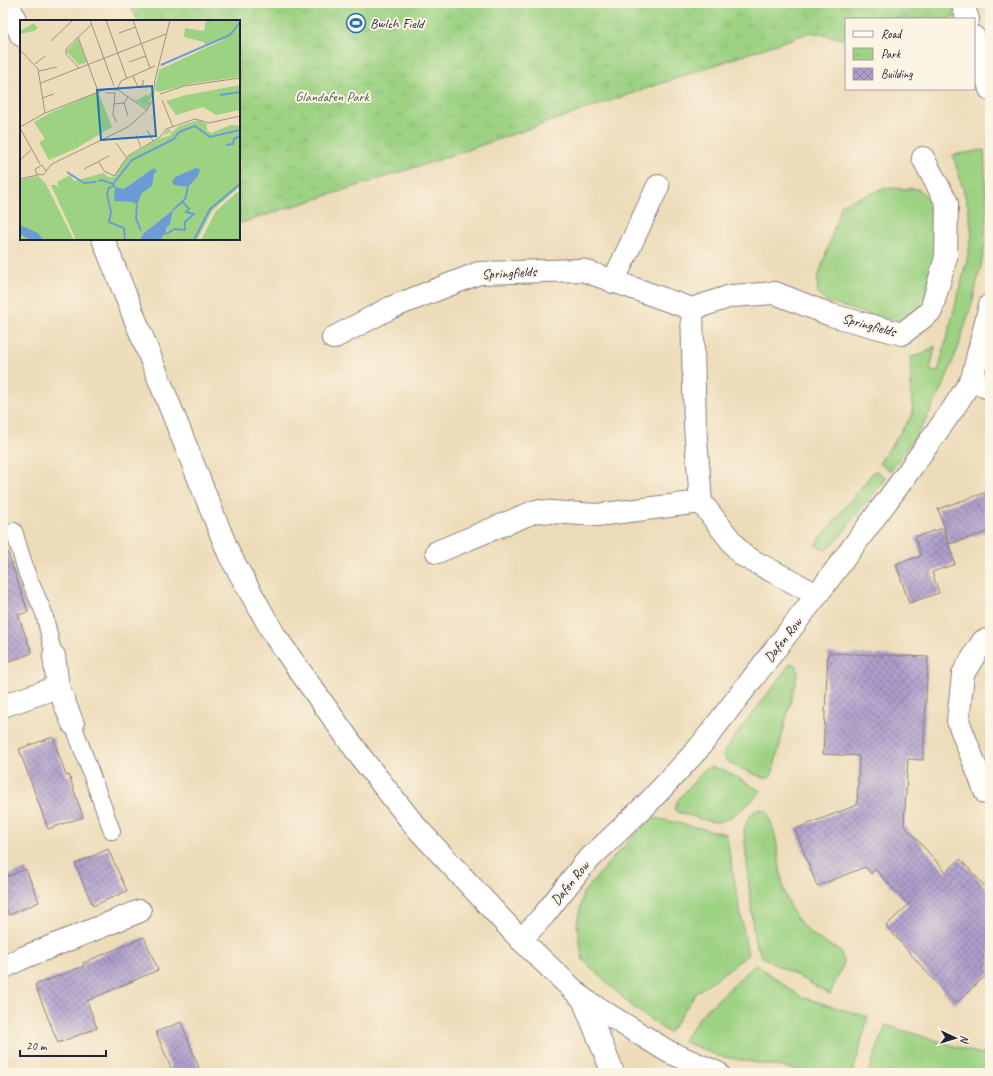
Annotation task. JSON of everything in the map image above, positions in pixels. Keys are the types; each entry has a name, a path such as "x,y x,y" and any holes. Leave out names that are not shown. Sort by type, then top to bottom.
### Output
{"street":[{"path":"8,3 20,33"},
{"path":"962,3 968,18"},
{"path":"975,40 990,89"},
{"name":"Springfields","path":"333,338 390,308 479,273 582,270 692,309 731,296 775,293 831,315 902,334 931,311 946,257 947,204 923,158"},
{"path":"613,282 658,186"},
{"path":"103,240 229,554 275,636 363,760 416,827 521,940 583,999 669,1052 718,1073"},
{"name":"Dafen Row","path":"521,940 544,915 584,864 647,804 698,749 817,595 953,409 981,384 990,305"},
{"path":"692,309 695,426 701,502 742,555 817,595"},
{"path":"437,552 536,511 597,515 701,502"},
{"path":"989,797 958,721 963,674 983,641 990,638"},
{"path":"54,656 58,687 74,724"},
{"path":"3,706 58,687"},
{"path":"3,968 20,959 140,911"},
{"path":"583,999 613,1073"}],"lane":[{"path":"14,531 27,574 44,613 54,656"},
{"path":"74,724 112,831"}],"green space":[{"name":"Glandafen Park","path":"129,3 953,3 958,15 953,18 845,18 845,40 811,32 438,160 241,223 240,20 138,20"},
{"path":"984,150 987,206 984,251 974,296 959,345 943,387 920,430 891,471 879,463 913,414 911,392 911,357 923,354 935,346 930,371 938,372 966,264 972,234 968,206 953,155"},
{"path":"886,188 918,189 936,204 936,256 920,311 899,324 825,301 818,293 817,281 842,204"},
{"path":"875,470 886,478 835,542 826,550 815,545"},
{"path":"791,663 797,666 798,672 772,775 769,778 764,778 730,764 723,756 725,750"},
{"path":"712,767 724,770 761,791 742,809 729,818 719,822 704,820 677,812 674,809 678,800 705,769"},
{"path":"762,809 767,811 774,833 781,877 787,899 792,910 807,930 841,952 844,963 830,994 762,957 754,939 744,831 751,814"},
{"path":"651,817 726,834 748,955 696,993 669,1033 633,1007 583,960 577,924 583,893"},
{"path":"756,964 801,997 868,1017 853,1073 816,1073 718,1056 683,1041 701,1015"},
{"path":"886,1025 990,1057 990,1073 868,1073"}],"building":[{"path":"990,491 990,531 950,544 938,509"},
{"path":"943,528 955,564 932,572 939,593 909,603 896,564 921,556 915,537"},
{"path":"7,550 28,612 18,615 32,653 3,664 3,551"},
{"path":"828,653 928,657 923,760 908,759 904,825 946,872 960,859 990,892 990,972 955,1004 886,926 908,905 875,869 871,873 865,867 817,886 795,829 857,805 859,756 823,754"},
{"path":"53,737 66,776 69,775 83,817 48,829 19,749"},
{"path":"108,849 127,891 93,906 75,864"},
{"path":"26,869 39,902 9,915 3,901 3,878"},
{"path":"144,937 158,970 87,1001 97,1028 58,1043 35,985 84,966 83,963"},
{"path":"181,1022 201,1073 173,1073 156,1032"}],"place":[{"name":"Bwlch Field","path":"356,23"}]}
